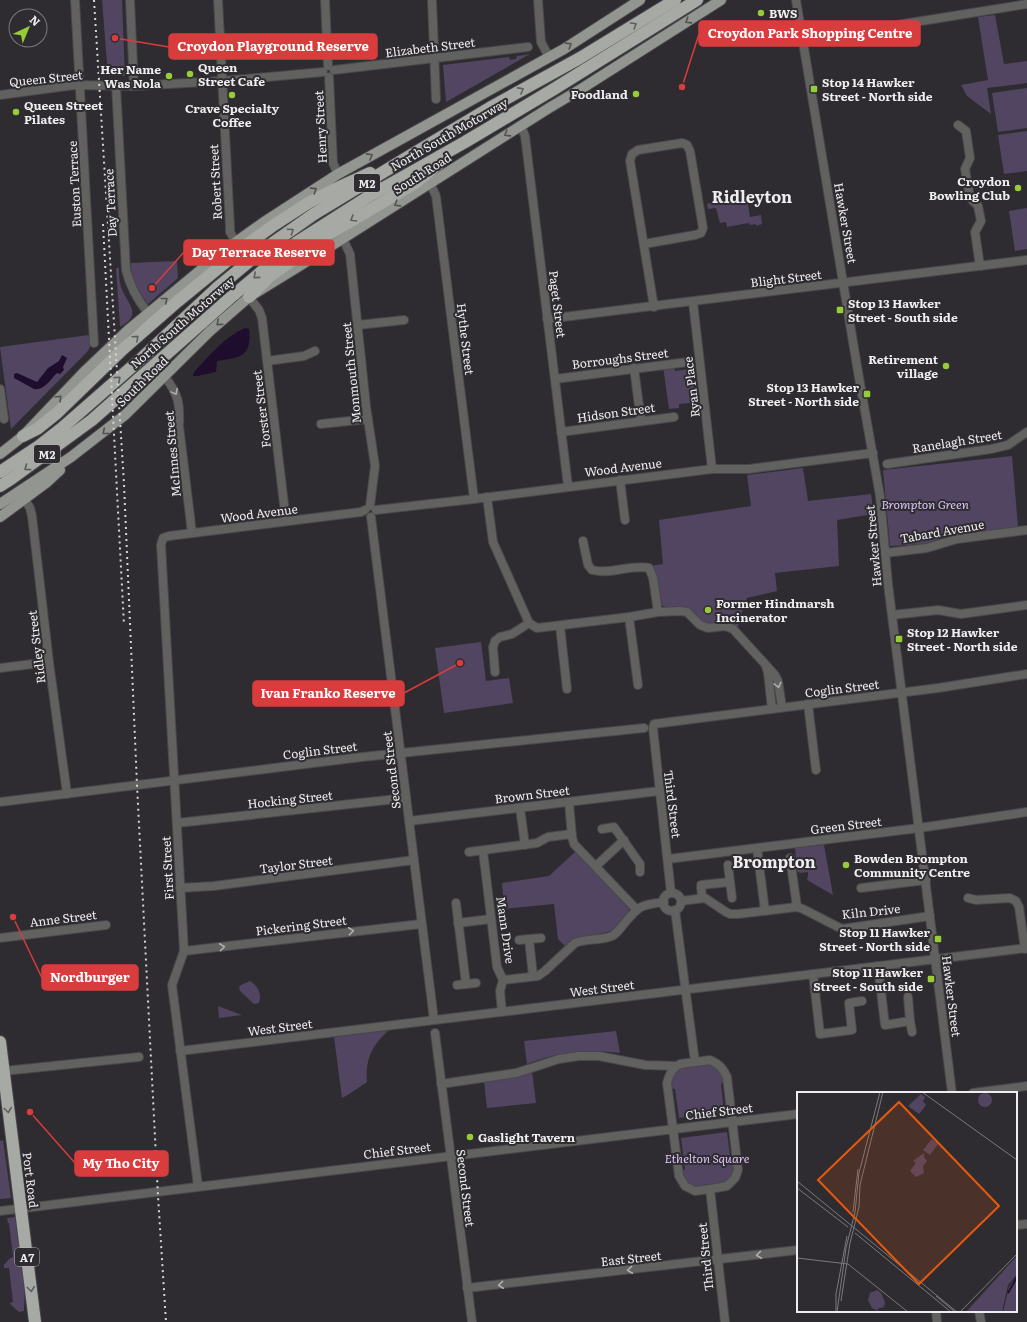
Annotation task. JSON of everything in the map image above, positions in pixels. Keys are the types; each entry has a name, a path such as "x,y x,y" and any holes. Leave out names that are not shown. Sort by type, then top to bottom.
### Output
{"highway":[{"name":"North South Motorway","path":"0,472 39,446 62,428 142,358 217,288 258,254 314,214 493,106 580,58 675,0"},
{"name":"North South Motorway","path":"0,486 92,420 230,298 297,242 371,194 466,142 697,0"},
{"path":"249,297 270,276 329,234 415,183 466,142"},
{"path":"23,436 37,429 57,413 123,349 178,301 274,224 308,203 333,190 408,157"},
{"name":"Port Road","path":"0,1042 2,1071 35,1322"}],"main road":[{"path":"0,454 23,436 86,370 128,330 236,242 264,222 338,174 549,57 640,0"},
{"name":"South Road","path":"0,504 71,458 125,415 210,331 249,297 721,0"},
{"path":"0,517 25,500 51,478 71,458"}],"street":[{"name":"Euston Terrace","path":"75,0 81,85 94,343"},
{"path":"130,0 134,86"},
{"name":"Robert Street","path":"218,0 230,232 236,242"},
{"name":"Henry Street","path":"325,0 333,163 338,174"},
{"path":"432,0 436,99"},
{"path":"538,0 541,42 549,57"},
{"name":"Hawker Street","path":"796,0 880,496 892,615 952,1092"},
{"path":"803,40 1027,4"},
{"name":"Elizabeth Street","path":"95,85 134,86 222,81 329,71 528,47"},
{"name":"Queen Street","path":"0,95 81,85 95,85"},
{"name":"Day Terrace","path":"116,86 126,270 129,283 134,294 148,313"},
{"name":"Paget Street","path":"521,126 525,136 568,486"},
{"path":"958,126 966,131 970,158 965,169 970,198 978,206 981,221 975,232 980,266"},
{"path":"644,244 701,233 703,228 690,151 687,145 682,143 638,150 632,154 630,162 654,307"},
{"name":"Hythe Street","path":"430,183 436,196 474,499"},
{"name":"Monmouth Street","path":"343,239 350,254 368,419 375,466 370,511"},
{"name":"Blight Street","path":"547,319 1027,260"},
{"name":"Forster Street","path":"249,297 259,310 262,318 286,521"},
{"name":"Ryan Place","path":"693,302 712,468"},
{"path":"358,325 404,320"},
{"path":"267,361 304,356 315,351"},
{"name":"Borroughs Street","path":"555,378 688,362"},
{"path":"634,368 641,421"},
{"name":"McInnes Street","path":"164,377 174,388 180,408 179,426 192,533"},
{"path":"0,389 4,419"},
{"name":"Hidson Street","path":"561,432 674,417"},
{"path":"321,424 368,419"},
{"name":"Ranelagh Street","path":"887,464 991,449 1008,445 1027,432"},
{"name":"Wood Avenue","path":"161,545 163,538 168,536 474,499 712,468 749,469 873,452"},
{"path":"620,480 625,520"},
{"path":"487,497 493,542 529,623 537,628 658,612 687,612 700,625 708,628 725,626 733,629 766,665 778,681 782,707"},
{"name":"Ridley Street","path":"25,500 30,508 32,516 49,662 68,794"},
{"name":"Second Street","path":"370,511 434,1020"},
{"name":"Tabard Avenue","path":"886,553 927,548 957,538 1027,530"},
{"path":"583,541 588,565 592,570 600,572 641,566 649,568 653,578 658,612"},
{"name":"First Street","path":"161,545 184,951 172,985 198,1186"},
{"path":"892,615 938,610 961,614 1027,605"},
{"path":"629,617 638,685"},
{"path":"495,672 493,647 495,641 500,637 512,634 529,623"},
{"path":"560,626 567,689"},
{"path":"0,668 49,662"},
{"path":"766,665 772,709"},
{"name":"Coglin Street","path":"660,724 782,707 902,693 1027,674"},
{"path":"808,704 816,770"},
{"name":"Third Street","path":"660,724 654,724 653,728 671,893"},
{"name":"Coglin Street","path":"0,802 401,752 644,728"},
{"name":"Brown Street","path":"409,821 659,791"},
{"name":"Hocking Street","path":"177,823 406,798"},
{"path":"569,802 574,844 636,910"},
{"path":"520,808 525,845"},
{"name":"Green Street","path":"668,859 919,828 1027,812"},
{"path":"602,829 614,827 640,864 640,872"},
{"path":"469,852 537,843 548,837 572,834"},
{"path":"596,866 624,840"},
{"path":"757,848 765,911"},
{"name":"Mann Drive","path":"483,851 497,968 503,980 500,991 502,1012"},
{"path":"681,901 702,898 710,901 730,914 797,907 790,858"},
{"name":"Taylor Street","path":"180,888 214,886 414,860"},
{"path":"728,865 732,898"},
{"path":"861,888 926,880"},
{"path":"702,898 701,885 730,882"},
{"path":"671,893 678,896 681,901 680,906 675,910 667,908 664,902 665,896 671,893"},
{"path":"968,898 976,900 1010,898 1016,901 1019,907 1026,949"},
{"path":"503,980 538,976 575,943 581,940 612,936 642,905 664,902"},
{"path":"456,904 466,984"},
{"name":"Kiln Drive","path":"797,907 842,928 930,916"},
{"path":"675,910 695,1062"},
{"path":"458,923 491,919"},
{"name":"Pickering Street","path":"184,951 421,924"},
{"name":"Anne Street","path":"0,938 106,925"},
{"path":"519,940 541,938"},
{"path":"529,939 533,976"},
{"name":"West Street","path":"180,1051 1026,949"},
{"path":"878,966 886,1025 910,1021"},
{"path":"813,974 820,1034 852,1030 849,1003 862,1001"},
{"path":"457,985 476,983"},
{"path":"908,997 912,1032"},
{"name":"Second Street","path":"435,1033 472,1322"},
{"path":"441,1084 516,1073 559,1059 579,1056 599,1056 645,1065 676,1066 680,1064 710,1060 718,1063 724,1070 727,1077 738,1170 735,1178 727,1186 696,1191 685,1186 678,1176 667,1083 669,1074 676,1066"},
{"path":"2,1071 139,1057"},
{"path":"662,1065 668,1077"},
{"path":"980,1092 1027,1086"},
{"name":"Chief Street","path":"0,1211 450,1155 797,1114"},
{"name":"Third Street","path":"710,1189 725,1322"},
{"path":"1017,1225 1027,1224"},
{"name":"East Street","path":"467,1288 797,1250"},
{"path":"936,1312 937,1322"},
{"path":"979,1312 981,1322"}],"green space":[{"path":"102,0 122,0 125,76 108,76"},
{"path":"995,15 1004,64 1027,61 1027,83 987,88 991,114 967,96 961,85 988,80 978,17"},
{"path":"530,54 446,102 443,65 509,57 510,60 516,59 517,56"},
{"path":"1027,88 1027,128 998,132 992,93"},
{"path":"1027,131 1027,171 1004,174 998,135"},
{"path":"724,190 727,190 729,199 748,197 748,195 754,194 756,202 748,204 750,217 761,215 762,224 756,226 756,224 750,225 749,223 727,227 726,222 720,223 716,208 708,209 707,204 725,198"},
{"path":"1027,208 1027,249 1015,251 1009,211"},
{"path":"177,261 178,278 148,304 134,280 131,263"},
{"path":"116,268 119,268 119,280 121,287 132,308 131,318 120,327"},
{"path":"89,335 90,347 87,352 11,429 0,347"},
{"path":"674,365 675,371 696,368 700,402 679,404 679,408 669,409 663,366"},
{"name":"Brompton Green","path":"1012,456 1018,527 953,534 926,544 890,546 883,470"},
{"path":"803,468 808,501 871,494 874,514 837,520 839,566 775,573 777,591 747,598 740,617 738,628 726,622 708,623 660,604 654,570 651,566 663,564 659,520 751,506 747,475"},
{"path":"481,642 486,681 509,678 513,703 444,713 435,648"},
{"path":"824,845 833,895 807,880 808,872 800,873 797,871 795,848"},
{"path":"577,850 630,910 616,930 578,939 567,948 558,939 554,904 504,909 502,883 549,876"},
{"path":"250,981 259,990 259,1003 254,1004 240,991 239,987 241,985"},
{"path":"218,1006 242,1015 219,1018"},
{"path":"389,1030 378,1041 371,1053 367,1067 367,1082 342,1098 334,1037"},
{"path":"616,1031 620,1053 596,1051 573,1052 527,1064 524,1041"},
{"name":"Ethelton Square","path":"707,1063 716,1067 723,1077 724,1081 721,1084 724,1112 679,1118 675,1089 671,1088 671,1080 673,1075 682,1068"},
{"path":"532,1071 536,1103 487,1108 484,1081"},
{"name":"Ethelton Square","path":"727,1132 731,1164 734,1165 733,1176 723,1183 710,1186 696,1186 687,1182 681,1171 685,1169 681,1138"},
{"path":"3,1140 11,1198 0,1199 0,1141"},
{"path":"15,1217 25,1284 24,1311 19,1312 10,1304 13,1302 9,1268 4,1268 4,1265 13,1257 9,1223 7,1218"}],"shaded area":[{"path":"245,328 249,329 249,339 246,351 243,354 238,357 217,361 216,372 193,376 194,372 217,347 230,336"},
{"path":"62,355 67,358 63,367 64,370 60,374 57,373 41,388 34,389 14,378 14,374 17,373 37,382 48,368 59,361"}],"railway":[{"path":"94,0 124,484 137,785 166,1322"},
{"path":"103,224 124,625"}],"place":[{"name":"BWS","path":"761,13"},
{"name":"Croydon Playground Reserve","path":"115,38"},
{"name":"Queen Street Cafe","path":"190,74"},
{"name":"Her Name Was Nola","path":"169,76"},
{"name":"Croydon Park Shopping Centre","path":"682,87"},
{"name":"Stop 14 Hawker Street - North side","path":"814,89"},
{"name":"Foodland","path":"636,94"},
{"name":"Crave Specialty Coffee","path":"232,95"},
{"name":"Queen Street Pilates","path":"16,112"},
{"name":"Croydon Bowling Club","path":"1018,188"},
{"name":"Day Terrace Reserve","path":"152,288"},
{"name":"Stop 13 Hawker Street - South side","path":"840,310"},
{"name":"Retirement village","path":"946,366"},
{"name":"Stop 13 Hawker Street - North side","path":"867,394"},
{"name":"Former Hindmarsh Incinerator","path":"708,610"},
{"name":"Stop 12 Hawker Street - North side","path":"899,639"},
{"name":"Ivan Franko Reserve","path":"460,663"},
{"name":"Bowden Brompton Community Centre","path":"846,865"},
{"name":"Nordburger","path":"13,917"},
{"name":"Stop 11 Hawker Street - North side","path":"938,939"},
{"name":"Stop 11 Hawker Street - South side","path":"931,979"},
{"name":"My Tho City","path":"30,1112"},
{"name":"Gaslight Tavern","path":"470,1137"}],"district":[{"name":"Ridleyton","path":"752,196"},
{"name":"Brompton","path":"774,861"}]}
